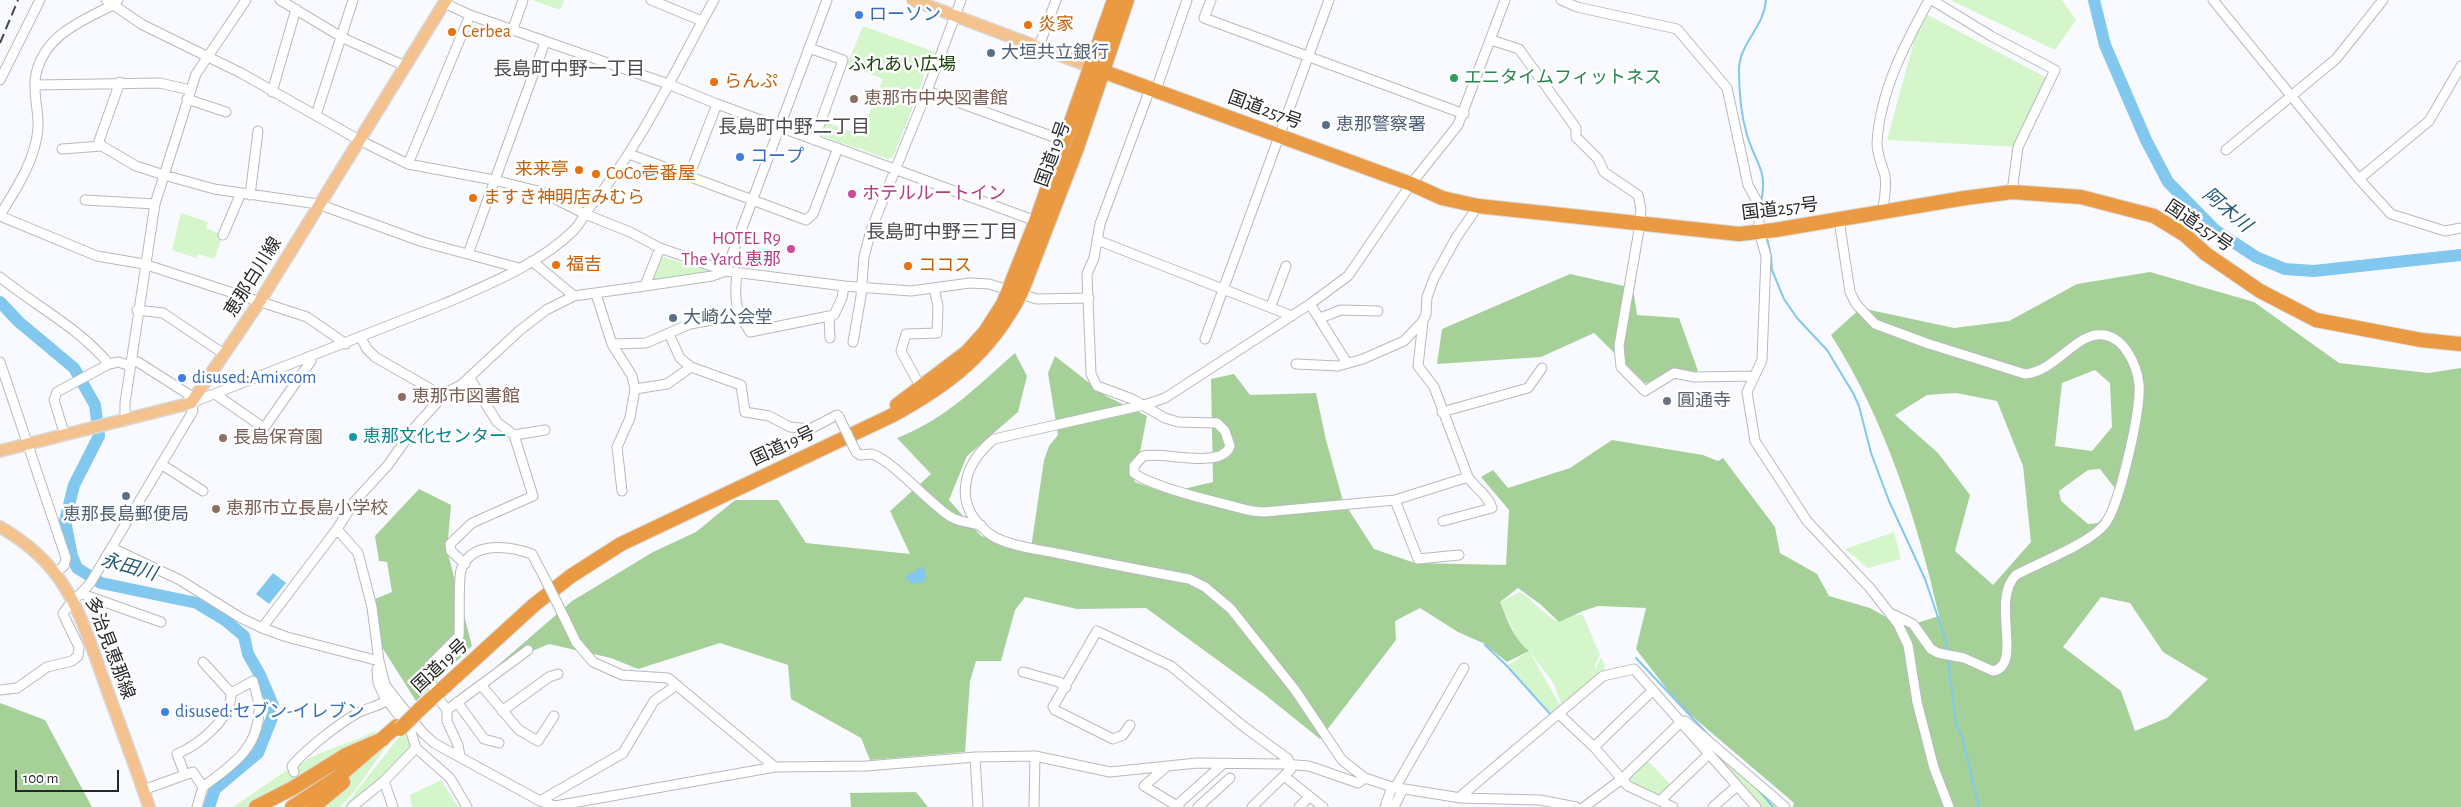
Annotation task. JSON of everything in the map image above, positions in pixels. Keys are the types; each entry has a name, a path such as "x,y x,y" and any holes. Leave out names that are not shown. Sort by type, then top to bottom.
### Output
{"highway":[{"name":"国道19号","path":"299,807 341,778 373,752 531,603 586,561 655,522 863,426 921,388 967,352 1015,291 1077,148 1114,0"},
{"name":"国道19号","path":"435,693 534,605 571,576 621,544 891,416 925,398 949,380 985,348 1010,313 1036,221 1065,141 1127,0"},
{"name":"国道257号","path":"1096,69 1280,135 1411,184 1442,198 1478,206 1739,234 1882,214 1965,198 2012,192 2081,197 2154,216 2185,235 2206,254 2260,291 2316,320 2421,340 2461,344"},
{"name":"国道19号","path":"292,807 338,776 382,739 399,728"},
{"path":"256,807 292,788 346,755 382,739"},
{"path":"313,807 351,776 372,756 373,752"}],"main road":[{"path":"913,0 1040,46 1096,69"},
{"name":"恵那白川線","path":"191,403 260,301 318,204 445,2"},
{"path":"0,452 191,403"},
{"name":"多治見恵那線","path":"2,530 34,552 78,597 149,807"}],"street":[{"path":"0,80 40,0"},
{"path":"125,421 124,403 144,264 155,204 196,74 246,0"},
{"path":"280,0 342,38 405,66"},
{"path":"316,115 353,0"},
{"path":"513,29 523,0"},
{"path":"650,0 702,21"},
{"path":"191,403 346,344 484,286 532,261 574,229 611,182 629,154 714,0"},
{"path":"726,271 827,0"},
{"path":"853,342 864,257 871,230 927,92 960,0"},
{"path":"1040,46 1056,0"},
{"path":"1187,0 1100,224 1094,258 1087,274 1090,367 1094,384 1144,405 1151,411 1178,422 1210,421 1216,423 1225,431 1230,446 1223,455 1212,458 1143,456 1136,462 1133,471 1145,479 1252,511 1264,512 1395,500 1468,477"},
{"path":"1211,0 1204,18 1308,58 1464,114"},
{"path":"1205,339 1329,0"},
{"path":"1505,0 1464,114 1455,130 1411,184 1348,276 1310,304 1178,390 1144,405 994,439 980,450 971,464 965,479 969,510 992,536 1031,548 1189,580 1205,587 1231,609 1255,638 1295,690 1342,760 1365,778 1397,788 1461,798 1485,804 1540,800 1576,807"},
{"path":"1561,0 1577,7 1677,29 1727,88 1748,185 1759,205 1759,232 1766,256 1762,360 1747,392 1755,441 1818,534 1890,613 1908,645 1926,740 1934,768 1949,807"},
{"path":"1882,214 1886,191 1885,175 1878,156 1877,143 1882,108 1890,80 1930,0 1991,36 2055,70 2018,147 2012,192"},
{"path":"2213,0 2359,180 2391,214 2445,231 2461,228"},
{"path":"2226,150 2336,58 2383,0"},
{"path":"346,344 307,317 144,264 97,256 0,215 16,189 34,149 38,128 36,74 49,46 57,37 74,24 113,2 143,25 209,57 359,140 408,164 494,180 542,192 585,214 630,232 660,248 726,271 844,286 911,291 970,283 989,284 1045,300 1089,298"},
{"path":"445,2 470,16 513,29 545,42 668,84 717,104 1036,221"},
{"path":"272,92 296,9"},
{"path":"408,164 470,16"},
{"path":"1491,40 1519,49 1576,128 1576,137 1598,159 1604,172 1638,195 1641,209 1640,224 1619,346 1621,367 1645,391 1674,373 1694,377 1754,376"},
{"path":"468,254 545,42"},
{"path":"809,48 843,60 814,140"},
{"path":"2359,180 2429,121 2461,66"},
{"path":"35,85 120,82 160,83 190,90"},
{"path":"120,82 99,141 102,146 136,166 164,176 214,189 318,204 423,242 519,268"},
{"path":"927,92 1065,141"},
{"path":"187,99 226,112"},
{"path":"689,176 717,104"},
{"path":"223,235 245,194 258,131"},
{"path":"62,149 102,146"},
{"path":"629,154 806,220 813,214 838,148"},
{"path":"85,200 155,204"},
{"path":"1443,521 1492,508 1490,500 1475,489 1468,477 1434,387 1418,366 1427,298 1434,278 1456,238 1478,206"},
{"path":"1839,220 1848,281 1853,299 1864,314 1878,327 2025,374 2044,369 2090,336 2107,335 2117,340 2125,349 2138,378 2139,394 2133,433 2113,509 2106,523 2096,533 2016,575 2011,580 2005,592 2007,657 2000,668 1993,671 1932,650 1912,624 1890,613"},
{"path":"1097,240 1271,306 1292,316"},
{"path":"645,286 660,248"},
{"path":"532,261 574,296"},
{"path":"1271,306 1286,266"},
{"path":"437,392 455,390 519,331 546,310 574,296 712,276 726,271"},
{"path":"737,272 735,295 738,312 750,332 834,315 844,286"},
{"path":"0,277 23,296 68,324 92,344 109,364"},
{"path":"921,388 901,351 906,334 937,333 938,306 934,288"},
{"path":"596,294 612,344 632,376 635,388 630,418 617,447 622,491"},
{"path":"1310,304 1348,363"},
{"path":"138,310 163,313 224,354"},
{"path":"1320,318 1342,310 1378,311"},
{"path":"612,344 646,343 690,324 724,318 738,312"},
{"path":"829,316 830,338"},
{"path":"1296,364 1338,366 1363,359 1404,342 1423,321"},
{"path":"669,334 680,358 691,367 741,385 745,412 769,416 790,427 810,429 837,415 856,452 860,455 872,454 880,459 910,482 939,510 953,519 981,525"},
{"path":"262,628 337,529 355,501 388,465 415,427 444,396 375,357 367,349 361,338"},
{"path":"215,394 264,428 311,361 308,357"},
{"path":"0,362 66,558 64,566 55,573"},
{"path":"0,690 17,688 46,667 72,661 78,656 79,647 63,614 68,604 78,597 90,582 112,548 193,411 188,394 138,362 119,362 109,364 57,392 54,400 65,436"},
{"path":"635,388 667,384 691,367"},
{"path":"1442,412 1528,388 1542,368"},
{"path":"465,564 451,551 450,544 472,523 533,496 514,435 497,422 469,377"},
{"path":"514,435 545,430"},
{"path":"161,464 203,491"},
{"path":"1395,500 1418,558 1459,555"},
{"path":"337,529 358,553 372,607 379,661 385,685 422,732 434,743 540,801 555,806 775,767 866,766 975,757 1035,756 1110,772 1197,763 1291,765 1309,766 1336,777 1358,783 1365,778"},
{"path":"460,756 458,745 447,721 447,710 435,693 428,676 432,663 459,636 461,570 468,559 481,550 504,546 532,554 576,642 593,662 622,675 668,678 775,767"},
{"path":"112,548 180,580 241,618 262,628 287,637 379,661"},
{"path":"78,597 161,622"},
{"path":"1130,725 1123,735 1113,739 1055,710 1054,707 1097,631 1171,666 1243,726 1288,759 1291,770 1257,806"},
{"path":"447,710 528,650"},
{"path":"379,661 376,674 378,683 387,700 411,732 416,748 450,778 467,807"},
{"path":"185,775 177,754 192,748 206,736 227,710 231,702 231,693 203,662"},
{"path":"1385,807 1464,668"},
{"path":"1461,798 1475,784 1608,673 1634,669 1682,721 1756,807"},
{"path":"1023,672 1059,682 1066,687"},
{"path":"502,711 548,677 558,674"},
{"path":"197,807 203,787 244,754 258,725 260,710 253,681 231,693"},
{"path":"481,685 519,730 538,741 554,716"},
{"path":"540,801 623,753 654,701 677,685"},
{"path":"1594,747 1653,690"},
{"path":"294,772 292,766 300,757 326,736 362,711 381,705 387,700"},
{"path":"457,702 484,739 499,743"},
{"path":"1559,714 1594,747 1628,786 1673,807"},
{"path":"1584,807 1622,779 1685,720 1785,807"},
{"path":"352,807 384,781 416,748"},
{"path":"1660,801 1709,754"},
{"path":"1034,807 1035,756"},
{"path":"975,757 978,807"},
{"path":"1336,777 1341,769 1342,760"},
{"path":"1166,767 1144,786 1178,806 1223,764"},
{"path":"143,790 193,772 203,787"},
{"path":"1284,776 1308,797 1323,807"},
{"path":"1198,807 1230,778"},
{"path":"384,781 393,807"},
{"path":"1713,807 1737,786"},
{"path":"1394,807 1397,788"},
{"path":"1298,807 1308,797"}],"green space":[{"path":"532,0 564,0 560,10"},
{"path":"1950,0 2062,0 2076,20 2055,50"},
{"path":"1922,12 2047,78 2018,147 1887,140"},
{"name":"ふれあい広場","path":"863,26 935,52 926,66 919,91 893,157 888,159 822,136 820,132 825,122 861,135 883,79 847,65"},
{"path":"181,213 208,222 206,228 223,235 214,259 198,254 196,258 172,250"},
{"path":"663,257 712,272 650,283 660,258"},
{"path":"2150,272 2254,302 2339,363 2428,373 2461,368 2461,807 1793,807 1794,803 1679,705 1636,649 1646,608 1598,606 1559,622 1540,604 1518,588 1500,602 1515,635 1529,651 1507,662 1483,643 1458,632 1420,608 1395,621 1396,640 1320,739 1264,694 1146,608 1077,609 1025,597 1015,610 1001,661 976,661 970,681 965,752 870,760 861,738 791,699 788,665 720,643 638,669 611,658 549,644 497,666 572,601 653,552 696,532 735,500 778,500 806,543 910,554 890,511 931,474 897,438 946,412 1015,353 1027,376 1018,412 967,456 949,500 981,536 1031,548 1044,460 1049,446 1058,435 1048,373 1055,356 1106,396 1147,416 1140,452 1132,462 1130,471 1135,482 1166,493 1213,482 1211,379 1234,374 1250,395 1316,393 1326,440 1343,501 1374,549 1415,563 1506,565 1509,510 1481,477 1493,470 1508,488 1570,468 1612,440 1703,455 1718,461 1723,458 1775,527 1780,553 1817,574 1829,596 1870,608 1904,627 1939,616 1931,580 1910,507 1883,435 1850,367 1831,335 1861,308 1954,328 2009,321 2077,284","holes":["2095,370 2110,383 2112,427 2092,451 2055,446 2062,383","1956,393 1997,401 2023,466 2031,542 1993,585 1955,551 1970,495 1938,453 1895,415 1927,395","2100,469 2117,491 2116,502 2098,523 2088,524 2061,501 2059,491 2088,470","2101,597 2130,603 2163,652 2208,679 2167,718 2135,731 2121,691 2063,647"]},
{"path":"1570,274 1633,288 1637,315 1679,318 1698,371 1645,383 1594,333 1541,357 1437,364 1442,329"},
{"path":"419,489 451,505 447,550 472,646 416,701 380,644 375,599 392,592 387,562 379,561 375,536"},
{"path":"1894,532 1901,559 1868,568 1845,549"},
{"path":"1520,592 1557,621 1570,615 1583,615 1600,655 1594,667 1597,669 1596,667 1601,657 1605,667 1603,672 1599,671 1599,675 1562,706 1554,684 1530,652 1561,707 1553,715 1507,666 1529,651 1519,643 1500,602"},
{"path":"0,703 45,720 92,807 0,807"},
{"path":"373,732 383,734 251,807 233,807 287,770 292,774 298,766 317,754"},
{"path":"403,732 411,743 404,758 348,807 344,807"},
{"path":"1696,733 1781,807 1759,807"},
{"path":"390,741 354,792 340,807 317,807"},
{"path":"1645,758 1671,785 1656,796 1627,782 1627,776"},
{"path":"441,780 458,807 412,807 410,795"},
{"path":"916,792 928,807 851,807 850,793"}],"water":[{"path":"922,567 926,573 925,581 913,584 905,577"},
{"path":"273,573 286,583 269,604 256,594"}],"waterway":[{"path":"1761,203 1763,192 1762,174 1745,127 1739,86 1739,70 1743,52 1761,19 1766,0"},
{"name":"阿木川","path":"2094,0 2105,45 2146,140 2168,182 2215,230 2256,257 2285,269 2314,271 2461,255"},
{"path":"1767,238 1772,270 1784,299 1797,318 1827,350 1859,406 1871,453 1889,501 1925,579 1946,641 1947,652"},
{"name":"永田川","path":"0,302 19,322 74,368 95,405 99,436 74,485 65,521 72,556 77,568 101,583 197,603 225,620 244,636 248,654 260,675 275,710 258,753 215,789 209,807"},
{"path":"1485,645 1507,666 1552,716"},
{"path":"1636,658 1715,742"},
{"path":"1948,659 1956,724 1962,737 1979,807"},
{"path":"1757,788 1773,807"}],"railway":[{"path":"0,43 18,0"}],"place":[{"name":"ローソン","path":"859,15"},
{"name":"炎家","path":"1028,25"},
{"name":"Cerbea","path":"452,32"},
{"name":"大垣共立銀行","path":"991,53"},
{"name":"エニタイムフィットネス","path":"1454,78"},
{"name":"らんぷ","path":"714,82"},
{"name":"恵那市中央図書館","path":"854,99"},
{"name":"恵那警察署","path":"1326,125"},
{"name":"コープ","path":"740,157"},
{"name":"来来亭","path":"579,170"},
{"name":"CoCo壱番屋","path":"596,174"},
{"name":"ホテルルートイン","path":"852,194"},
{"name":"ますき神明店みむら","path":"473,198"},
{"name":"HOTEL R9 The Yard 恵那","path":"791,249"},
{"name":"福吉","path":"556,265"},
{"name":"ココス","path":"908,266"},
{"name":"大崎公会堂","path":"673,318"},
{"name":"disused:Amixcom","path":"182,378"},
{"name":"恵那市図書館","path":"402,397"},
{"name":"圓通寺","path":"1667,401"},
{"name":"恵那文化センター","path":"353,437"},
{"name":"長島保育園","path":"223,438"},
{"name":"恵那長島郵便局","path":"126,496"},
{"name":"恵那市立長島小学校","path":"216,509"},
{"name":"disused:セブン-イレブン","path":"165,712"}],"district":[{"name":"長島町中野一丁目","path":"569,69"},
{"name":"長島町中野二丁目","path":"794,127"},
{"name":"長島町中野三丁目","path":"942,232"}]}
